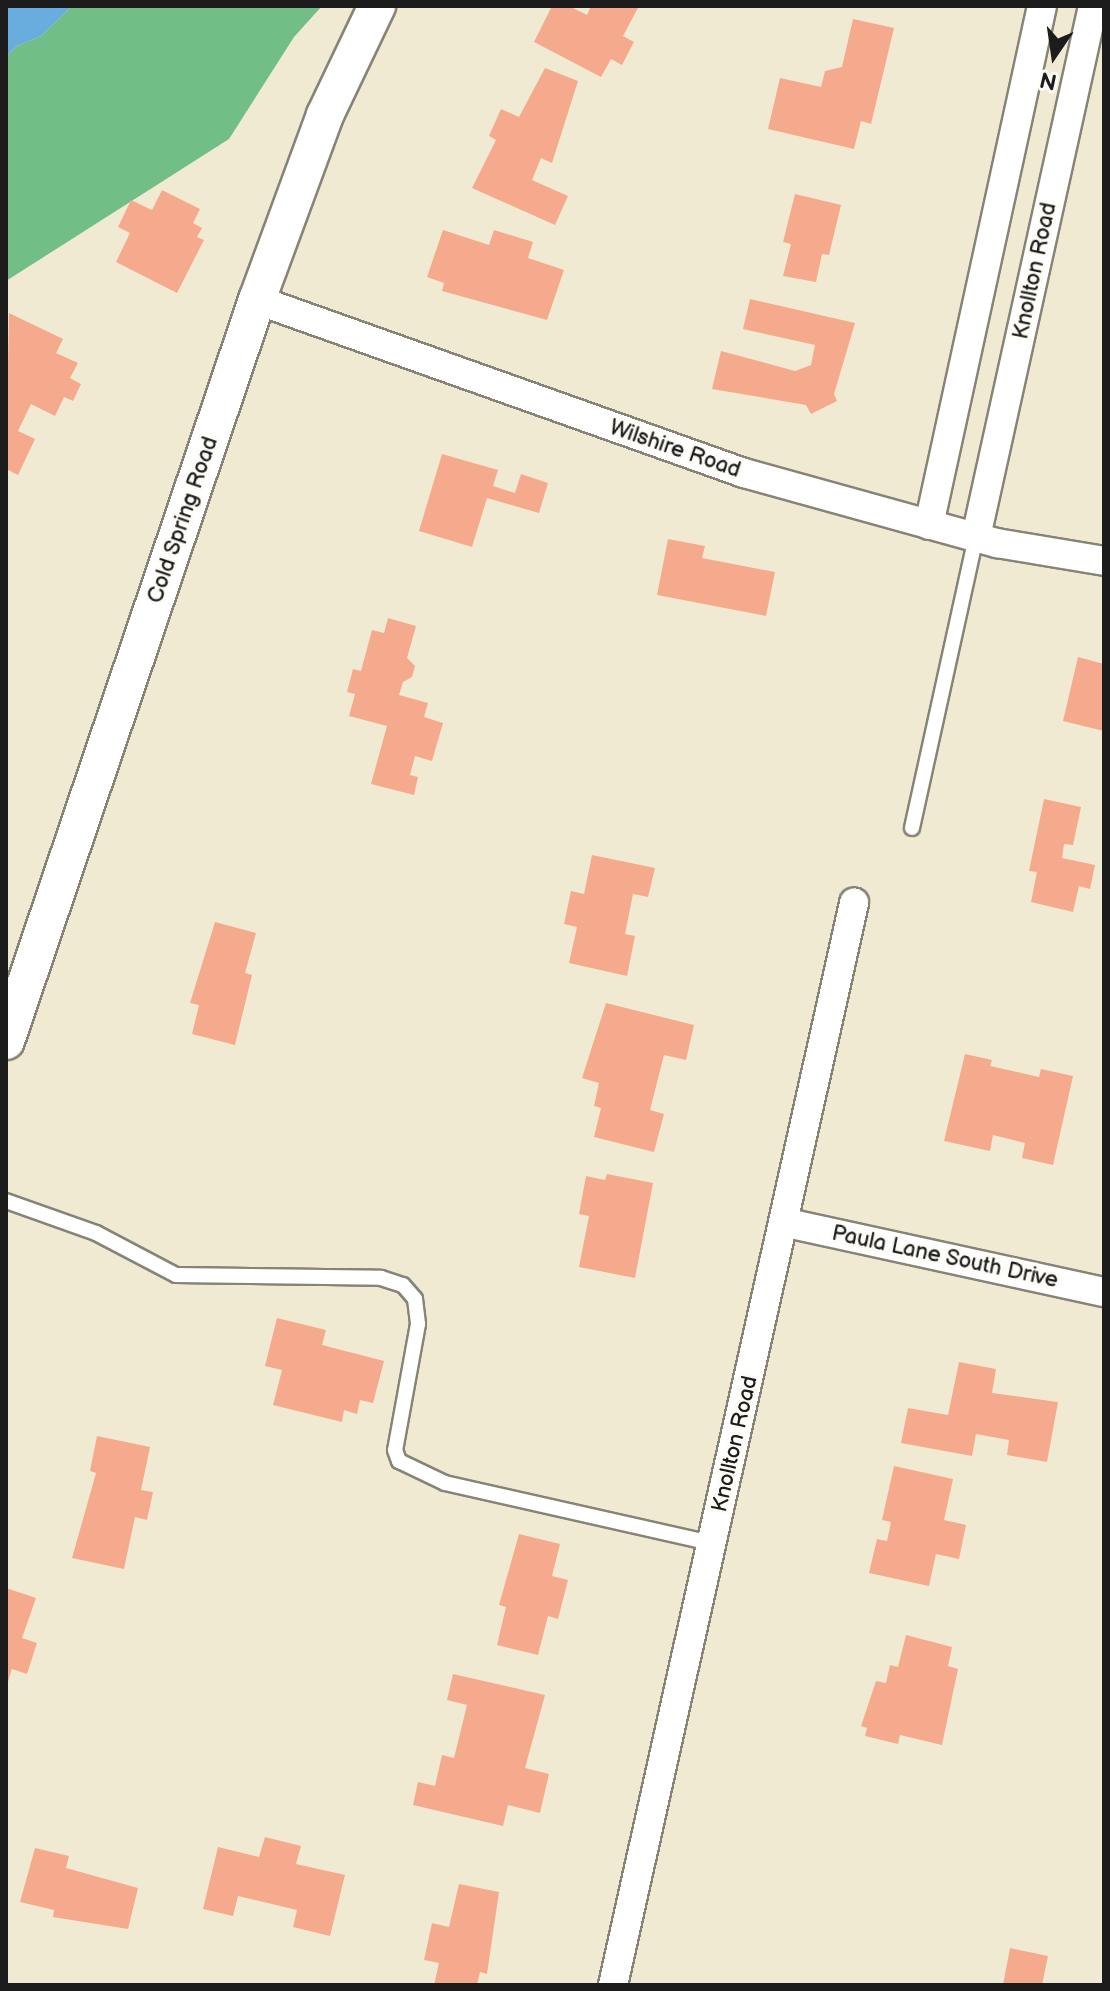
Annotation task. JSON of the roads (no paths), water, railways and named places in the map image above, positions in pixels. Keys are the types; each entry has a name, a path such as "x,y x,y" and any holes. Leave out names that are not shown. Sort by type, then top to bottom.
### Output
{"street":[{"name":"Cold Spring Road","path":"6,1041 15,984 257,300 325,115 377,6"},
{"path":"929,525 1042,6"},
{"name":"Knollton Road","path":"976,537 1093,6"},
{"name":"Wilshire Road","path":"257,300 744,473 976,537 1104,561"},
{"name":"Knollton Road","path":"613,1985 711,1543 787,1223 854,903"},
{"name":"Paula Lane South Drive","path":"787,1223 1104,1292"}],"lane":[{"path":"912,828 976,537"},
{"path":"6,1201 96,1233 176,1275 381,1278 403,1285 415,1299 418,1324 395,1450 399,1461 445,1483 711,1543"}],"water":[{"path":"6,6 72,6 41,36 17,46 6,57"}]}
